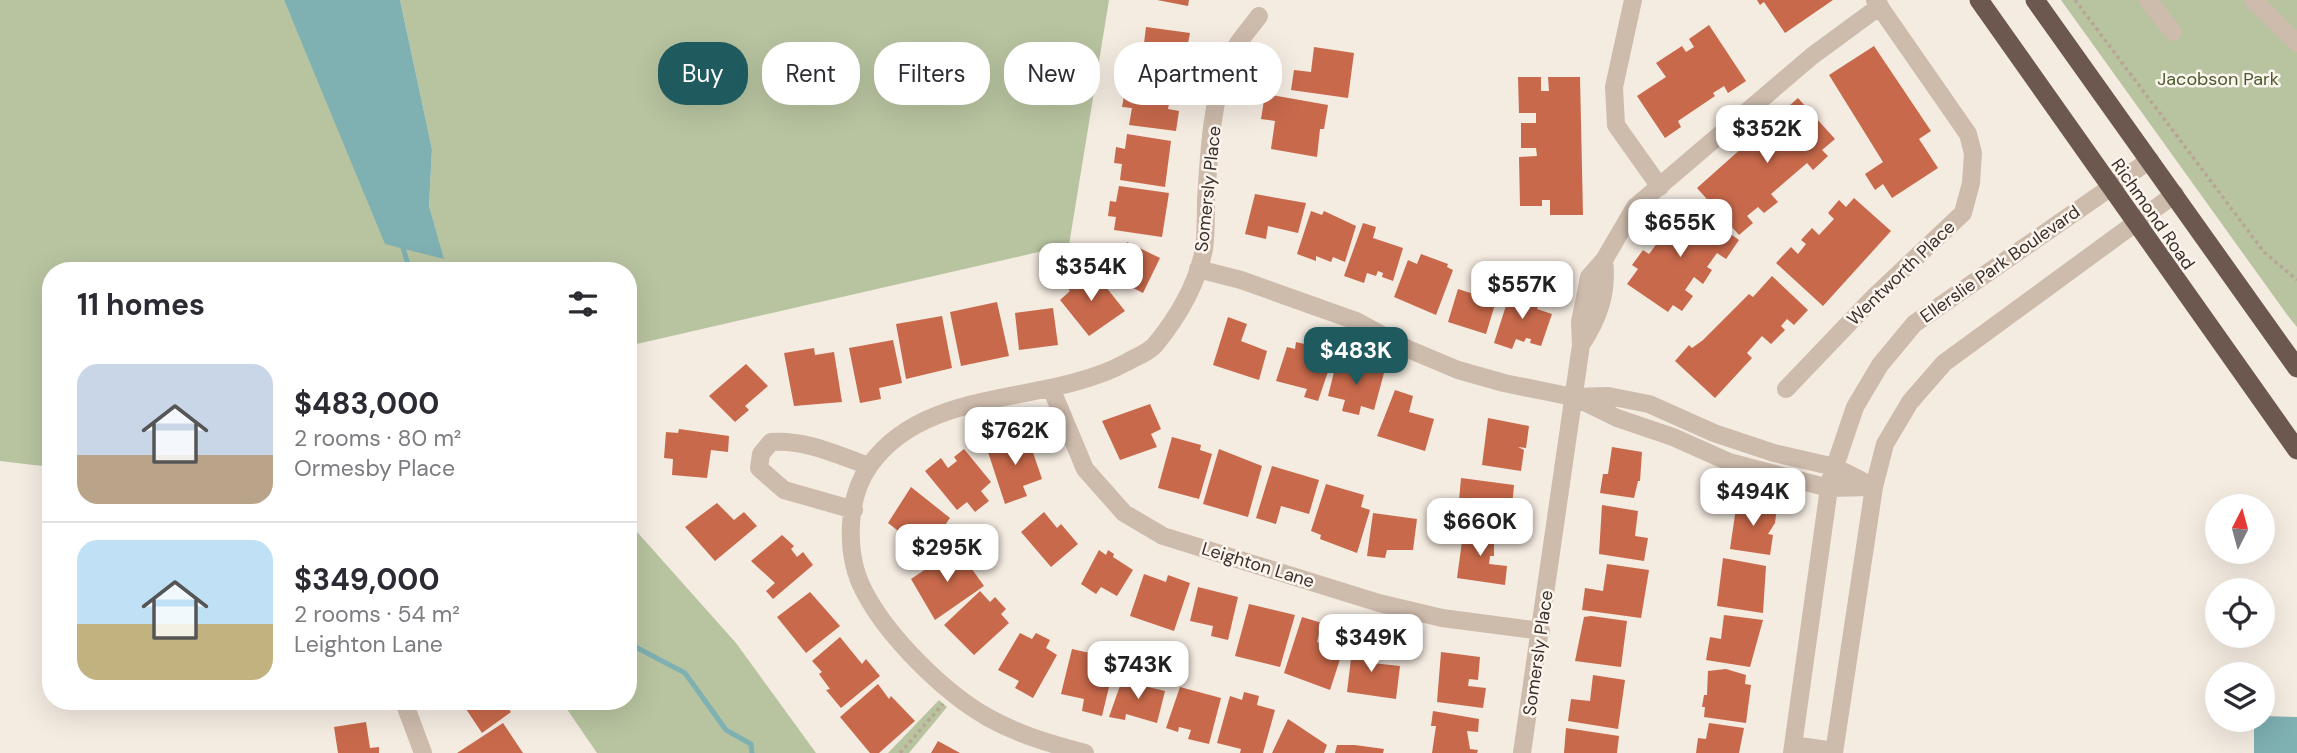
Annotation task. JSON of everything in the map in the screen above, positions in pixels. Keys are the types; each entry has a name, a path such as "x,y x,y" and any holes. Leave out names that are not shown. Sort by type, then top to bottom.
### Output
{"highway":[{"name":"Richmond Road","path":"1979,0 2109,189 2297,450"},
{"name":"Richmond Road","path":"2035,0 2297,368"}],"street":[{"path":"1633,0 1614,87 1616,125 1660,187"},
{"path":"2148,0 2173,32"},
{"path":"2253,0 2297,43"},
{"name":"Somersly Place","path":"1522,753 1581,345 1594,326 1602,304 1607,281 1604,260 1635,207 1877,3"},
{"name":"Wentworth Place","path":"1786,388 1874,297 1963,213 1971,183 1973,153 1968,134 1877,3"},
{"name":"Somersly Place","path":"1085,753 1035,741 988,717 952,694 897,636 864,591 855,566 851,532 856,495 869,466 894,438 931,418 964,406 1087,382 1152,348 1179,311 1198,269 1204,249 1207,183 1219,90 1229,58 1259,16"},
{"name":"Ellerslie Park Boulevard","path":"1792,749 1829,488 1855,407 1881,365 1914,324 2150,160"},
{"path":"1792,749 1834,752 1874,487 1885,444 1910,402 1944,363 2175,194"},
{"path":"1198,269 1241,280 1356,321 1408,349 1458,370 1504,383 1573,397 1608,396 1649,404 1714,433 1762,449 1835,467 1874,487"},
{"name":"Leighton Lane","path":"1051,388 1085,469 1124,513 1163,536 1380,603 1442,618 1541,631"},
{"path":"1573,397 1617,418 1673,437 1729,462 1829,488 1874,487"},
{"path":"854,510 784,490 759,468 761,454 771,442 785,440 812,446 869,466"},
{"path":"407,710 423,753"}],"path":[{"path":"2075,0 2264,252 2297,280"},
{"path":"900,753 952,694"}],"green space":[{"path":"0,0 284,0 353,162 443,259 429,206 432,149 400,0 1109,0 1100,55 1100,42 1004,42 1004,105 1092,105 1069,245 637,344 637,262 42,262 42,466 0,461"},
{"name":"Jacobson Park","path":"2061,0 2297,0 2297,327 2288,316"},
{"path":"637,532 736,643 816,753 597,753 567,710 637,710"},
{"path":"939,700 947,707 909,753 888,753"}],"water":[{"path":"284,0 400,0 432,149 429,206 444,259 385,244"},
{"path":"2275,716 2297,717 2297,753 2254,753 2254,732 2275,732"}],"building":[{"path":"1157,0 1189,0 1188,6"},
{"path":"1757,0 1833,0 1785,33 1764,2 1760,5"},
{"path":"1709,25 1746,81 1728,93 1724,86 1713,93 1715,96 1678,121 1681,127 1665,138 1637,96 1666,77 1656,63 1682,46 1686,52 1694,47 1689,39"},
{"path":"1146,27 1190,33 1188,42 1144,42"},
{"path":"1874,46 1931,131 1919,139 1938,168 1892,198 1883,184 1875,190 1865,174 1883,162 1829,75"},
{"path":"1314,47 1354,53 1348,98 1291,90 1294,70 1311,72"},
{"path":"1518,77 1541,77 1541,91 1549,91 1548,77 1580,77 1583,215 1550,215 1550,200 1542,200 1542,206 1520,206 1519,157 1537,156 1536,148 1521,148 1521,123 1536,123 1536,113 1519,113"},
{"path":"1282,97 1328,105 1324,129 1320,129 1317,157 1271,149 1275,121 1261,119 1263,105 1282,105"},
{"path":"1798,98 1835,139 1822,150 1828,156 1813,170 1807,163 1771,194 1778,202 1764,213 1758,207 1747,216 1753,223 1739,235 1697,188"},
{"path":"1169,105 1168,109 1179,111 1176,131 1129,125 1132,108 1122,107"},
{"path":"1127,134 1171,141 1165,187 1120,180 1122,164 1114,163 1116,147 1125,149"},
{"path":"1119,186 1169,193 1162,237 1114,230 1116,217 1108,216 1110,201 1116,202"},
{"path":"1255,194 1306,203 1298,233 1268,226 1266,239 1245,234"},
{"path":"1854,198 1891,231 1823,306 1776,263 1791,247 1798,254 1806,244 1801,240 1812,228 1819,235 1834,219 1828,213 1839,200 1846,207"},
{"path":"1685,202 1739,240 1726,259 1717,253 1707,267 1712,270 1703,284 1694,277 1685,290 1693,296 1682,311 1673,305 1668,312 1627,284 1638,269 1632,265 1643,250 1649,254 1658,242 1653,239 1664,224 1672,229 1680,218 1676,214"},
{"path":"1311,211 1322,215 1324,211 1356,226 1345,262 1333,257 1331,262 1316,256 1316,261 1297,254"},
{"path":"1363,223 1376,227 1373,238 1403,248 1393,281 1382,277 1383,273 1378,271 1376,276 1367,273 1364,283 1344,276"},
{"path":"1127,242 1160,258 1143,293 1100,271 1109,254 1119,259"},
{"path":"1421,254 1448,264 1447,267 1453,270 1436,315 1394,297 1408,260 1417,264"},
{"path":"1094,272 1125,311 1089,336 1060,300 1070,291 1065,285 1077,276 1081,282"},
{"path":"1772,276 1808,310 1794,325 1787,319 1781,326 1785,330 1771,344 1762,336 1747,353 1752,358 1715,398 1675,361 1689,345 1692,348 1703,340 1749,294 1753,297"},
{"path":"1458,289 1496,301 1486,334 1448,322"},
{"path":"1511,290 1540,300 1537,309 1552,314 1541,346 1530,343 1531,339 1526,338 1524,342 1516,339 1512,349 1494,343"},
{"path":"997,302 1009,356 961,366 950,312"},
{"path":"1053,308 1058,345 1019,350 1015,313"},
{"path":"942,316 952,368 906,379 896,324"},
{"path":"1228,317 1247,324 1241,341 1267,351 1259,380 1213,365"},
{"path":"893,340 902,383 879,388 881,399 860,403 849,348"},
{"path":"1296,342 1309,345 1305,355 1325,362 1326,355 1333,357 1318,401 1304,397 1307,389 1276,381 1287,347 1295,349"},
{"path":"814,348 815,355 834,352 842,402 794,406 784,353"},
{"path":"1337,360 1384,373 1374,410 1361,406 1359,415 1342,411 1345,400 1328,396"},
{"path":"746,364 768,386 745,406 749,410 735,422 709,396"},
{"path":"1395,390 1413,396 1409,412 1434,419 1425,451 1377,436"},
{"path":"1150,404 1161,429 1151,434 1157,447 1120,460 1102,421"},
{"path":"1488,418 1529,426 1526,448 1518,447 1524,450 1521,471 1482,465"},
{"path":"679,429 729,436 728,452 711,450 707,478 672,475 673,459 664,458 666,432 678,433"},
{"path":"1026,432 1042,479 1023,486 1027,496 1005,504 988,452 1008,445 1006,439"},
{"path":"1172,437 1201,445 1200,450 1212,454 1199,499 1158,488"},
{"path":"1612,447 1642,452 1640,481 1634,498 1600,493 1603,474 1608,474"},
{"path":"964,449 991,482 981,491 989,501 975,512 967,502 957,510 925,471 941,458 948,468 957,461 954,457"},
{"path":"1219,449 1262,466 1248,517 1203,504"},
{"path":"1272,466 1319,480 1309,514 1281,506 1276,524 1256,518"},
{"path":"1461,478 1514,485 1510,532 1457,524"},
{"path":"1326,484 1364,495 1361,507 1370,510 1357,553 1320,539 1321,535 1311,531"},
{"path":"911,487 950,518 943,528 949,533 939,546 932,541 924,551 888,523"},
{"path":"1737,501 1777,507 1775,523 1768,534 1773,535 1770,555 1730,549"},
{"path":"717,503 734,520 744,512 757,526 715,561 685,527"},
{"path":"1602,505 1638,511 1635,536 1648,538 1644,561 1599,554"},
{"path":"1044,512 1057,528 1061,524 1078,544 1051,567 1021,532"},
{"path":"1373,513 1417,519 1413,550 1387,550 1385,558 1367,556"},
{"path":"1464,527 1494,531 1494,556 1490,556 1489,564 1507,566 1505,585 1457,578"},
{"path":"782,535 794,546 791,549 797,557 803,552 813,565 773,599 766,591 775,583 751,561"},
{"path":"957,548 984,586 935,620 911,579"},
{"path":"1099,550 1106,555 1108,550 1114,554 1113,557 1133,570 1117,596 1101,587 1096,594 1081,584"},
{"path":"1723,558 1766,566 1763,613 1717,606"},
{"path":"1607,564 1649,570 1641,618 1582,610 1585,588 1603,591"},
{"path":"1144,574 1166,582 1168,575 1190,583 1174,631 1130,616"},
{"path":"1198,587 1238,597 1228,640 1211,636 1213,626 1190,621"},
{"path":"980,591 990,602 995,597 1006,609 1001,614 1009,623 974,655 944,625"},
{"path":"810,592 840,626 806,653 777,617"},
{"path":"1249,604 1295,615 1280,667 1235,656"},
{"path":"1724,615 1763,620 1750,667 1706,660 1710,637 1721,639"},
{"path":"1302,617 1322,623 1317,642 1343,650 1330,690 1284,673"},
{"path":"1584,617 1627,621 1621,667 1575,661"},
{"path":"1020,633 1032,639 1036,633 1050,640 1046,648 1057,655 1033,698 1015,688 1019,681 998,670"},
{"path":"840,637 862,664 866,659 880,676 841,708 826,690 830,689 819,674 822,672 812,661"},
{"path":"1353,642 1374,644 1372,663 1400,666 1396,699 1347,692"},
{"path":"1072,649 1103,656 1101,664 1114,666 1102,716 1082,711 1084,699 1061,694"},
{"path":"1441,652 1480,657 1478,680 1469,679 1468,686 1486,688 1483,708 1437,702"},
{"path":"1726,669 1746,675 1745,684 1751,685 1746,723 1704,717 1705,707 1702,707 1704,695 1707,695 1708,671"},
{"path":"1593,675 1625,680 1618,729 1568,721 1571,699 1590,701"},
{"path":"1136,677 1150,680 1148,687 1165,691 1157,723 1126,714 1125,720 1109,717 1122,680 1135,684"},
{"path":"878,684 889,699 891,696 915,721 879,753 870,753 840,717"},
{"path":"1180,687 1221,698 1209,744 1188,739 1191,730 1179,727 1178,732 1166,728"},
{"path":"1244,692 1259,696 1257,705 1275,710 1263,753 1240,753 1241,749 1217,743 1230,696 1242,700"},
{"path":"467,710 511,712 482,733"},
{"path":"1433,711 1479,719 1478,732 1467,731 1470,749 1478,750 1477,753 1432,753 1436,726 1431,726"},
{"path":"1288,719 1327,745 1324,753 1272,753"},
{"path":"366,722 370,748 379,747 379,753 338,753 334,727"},
{"path":"503,723 523,753 457,753"},
{"path":"1709,723 1744,728 1739,753 1696,753 1698,738 1706,739"},
{"path":"1566,728 1619,736 1617,753 1564,753"},
{"path":"938,741 960,753 931,753"},
{"path":"1337,745 1384,749 1383,753 1335,753"}],"waterway":[{"path":"403,248 407,262"},
{"path":"637,648 685,673 726,730 751,744 752,753"}]}
